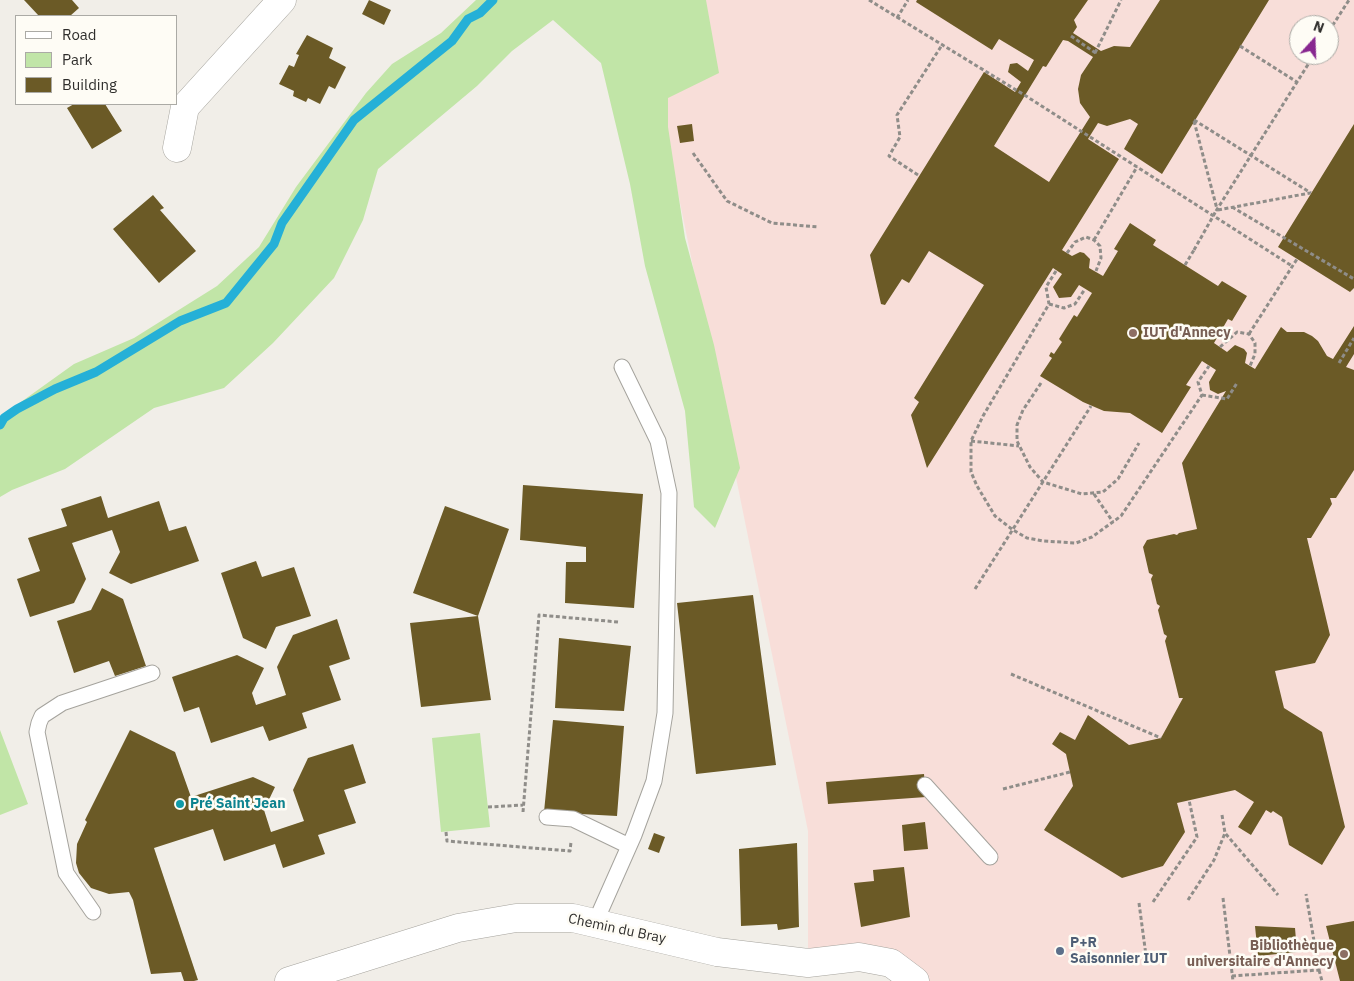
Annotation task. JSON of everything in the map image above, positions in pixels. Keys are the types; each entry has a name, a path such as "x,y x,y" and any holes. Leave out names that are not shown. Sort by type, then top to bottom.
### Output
{"street":[{"path":"177,148 185,107 282,0"},
{"name":"Chemin du Bray","path":"289,981 458,928 516,918 573,918 717,952 772,960 808,964 858,957 891,963 915,981"}],"lane":[{"path":"594,922 629,846 654,780 665,713 669,493 658,441 622,367"},
{"path":"92,912 66,873 37,732 39,723 42,716 62,703 152,673"},
{"path":"925,785 990,857"},
{"path":"547,817 572,819 629,846"}],"path":[{"path":"869,0 1292,266"},
{"path":"897,18 908,0"},
{"path":"1071,36 1096,53 1121,0"},
{"path":"1339,15 1348,0"},
{"path":"918,175 889,156 900,137 898,115 942,45"},
{"path":"1240,46 1297,82"},
{"path":"1185,265 1308,65"},
{"path":"1194,120 1311,193 1232,207 1217,211 1194,120"},
{"path":"693,153 727,201 772,223 818,227"},
{"path":"1094,240 1137,167"},
{"path":"1232,207 1354,280"},
{"path":"1067,253 1075,242 1086,237 1094,240 1100,246 1101,258 1096,271"},
{"path":"1250,334 1297,258"},
{"path":"1056,271 1046,287 1050,304 979,422 972,440 971,472 995,516 1027,538 1043,541 1076,542 1092,537 1113,523 1128,506 1202,395"},
{"path":"1050,304 1064,308 1075,304 1085,289"},
{"path":"1220,347 1237,332 1250,334"},
{"path":"1250,334 1255,348 1250,366"},
{"path":"1339,363 1354,338"},
{"path":"1202,395 1198,382 1209,366"},
{"path":"1202,395 1227,399 1237,383"},
{"path":"1041,384 1023,410 1017,426 1017,441 1030,467 1043,482 1058,488 1094,494 1103,492 1118,479 1140,443"},
{"path":"975,589 1091,406"},
{"path":"972,440 1020,446"},
{"path":"1094,494 1113,523"},
{"path":"547,817 522,815 539,615 618,622"},
{"path":"1011,674 1161,738"},
{"path":"1003,789 1070,772"},
{"path":"1153,902 1197,837 1190,800"},
{"path":"488,807 523,805"},
{"path":"1222,815 1225,833 1278,895"},
{"path":"446,832 447,842 570,851 572,819"},
{"path":"1188,900 1214,860 1225,833"},
{"path":"1306,894 1322,981"},
{"path":"1223,898 1233,981"},
{"path":"1139,903 1147,963"},
{"path":"1232,976 1319,970"}],"shaded area":[{"path":"670,0 1354,0 1354,981 915,981 913,979 808,963 808,831 654,75"}],"green space":[{"path":"476,0 706,0 719,73 668,98 668,127 685,238 714,345 740,468 715,528 694,507 685,411 645,266 630,184 601,63 553,20 512,51 477,86 378,169 363,220 334,278 273,343 224,388 154,408 65,469 12,490 0,497 0,417 74,364 134,338 217,286 259,247 296,187 366,93 392,64 441,33"},
{"path":"0,730 28,804 0,815"},
{"path":"480,733 490,827 441,832 432,738"}],"building":[{"path":"24,0 72,0 79,8 71,15 38,15"},
{"path":"369,0 391,10 384,25 362,14"},
{"path":"917,0 1088,0 1074,20 1077,27 1073,33 1101,51 1114,46 1130,47 1160,0 1269,0 1162,174 1124,149 1138,124 1130,119 1107,126 1098,123 1088,139 1119,159 1062,250 1072,256 1080,252 1084,253 1090,259 1089,268 1103,276 1118,251 1114,249 1130,223 1156,240 1153,245 1218,286 1222,281 1247,296 1232,321 1228,319 1214,343 1227,352 1235,345 1244,349 1247,353 1245,363 1255,369 1281,327 1287,332 1304,332 1312,336 1318,341 1327,356 1333,359 1354,326 1354,354 1346,367 1354,370 1354,470 1336,498 1330,498 1332,504 1311,538 1307,538 1330,635 1315,663 1275,671 1284,708 1322,732 1345,827 1322,865 1289,845 1282,817 1273,811 1271,813 1266,810 1251,835 1238,827 1254,802 1235,790 1177,803 1185,832 1163,866 1122,878 1044,830 1073,786 1066,754 1052,744 1060,732 1075,740 1088,715 1129,745 1161,738 1183,698 1179,698 1165,641 1167,636 1164,634 1158,610 1160,606 1157,604 1151,579 1153,575 1149,573 1143,547 1147,540 1177,535 1197,529 1182,463 1226,391 1218,394 1210,390 1209,382 1216,370 1202,361 1186,385 1191,387 1162,433 1130,413 1104,411 1083,402 1040,376 1052,358 1049,356 1051,352 1054,354 1062,342 1059,339 1074,315 1077,317 1092,293 1079,285 1071,297 1059,298 1053,287 1062,274 1053,268 927,468 911,415 919,402 914,398 984,285 929,251 909,283 902,279 885,305 881,304 870,255 984,72 1015,92 1021,82 1008,72 1010,64 1017,63 1028,71 1034,60 999,39 992,50 916,2","holes":["1063,40 1068,41 1093,57 1081,75 1078,89 1080,103 1090,117 1049,182 994,146 1043,66 1046,67"]},
{"path":"307,35 333,48 329,58 346,67 335,89 329,86 320,104 308,98 306,102 293,96 294,91 279,84 289,65 294,67 299,55 296,54"},
{"path":"72,105 106,105 122,131 92,149 67,108"},
{"path":"692,124 694,141 680,143 677,126"},
{"path":"1354,124 1354,288 1350,292 1278,247"},
{"path":"153,195 164,208 160,210 196,251 159,283 113,229"},
{"path":"523,485 643,494 634,608 565,603 566,562 586,562 586,547 520,540"},
{"path":"101,496 108,518 159,501 169,531 186,526 199,561 131,584 109,573 120,552 112,530 72,543 86,579 74,603 30,617 17,579 40,571 28,538 67,526 61,509"},
{"path":"445,506 509,529 478,616 413,593"},
{"path":"256,561 262,577 294,567 311,616 276,627 266,649 243,638 221,573"},
{"path":"102,588 123,599 146,666 115,676 109,661 74,673 57,621 91,610"},
{"path":"753,595 776,765 696,774 677,603"},
{"path":"478,616 491,700 421,707 410,623"},
{"path":"337,619 350,659 329,666 341,700 302,713 307,728 269,741 263,726 211,743 199,707 184,712 172,677 237,655 264,668 252,693 256,705 286,695 277,667 293,635"},
{"path":"559,638 631,646 624,711 555,708"},
{"path":"553,720 624,726 617,816 544,812"},
{"name":"Pré Saint Jean","path":"130,730 175,752 191,797 253,777 275,787 264,810 271,832 304,821 293,790 308,758 353,744 366,783 344,790 356,823 318,835 325,854 283,868 275,844 224,861 213,829 154,848 198,980 184,981 181,972 151,974 133,900 129,892 109,894 91,888 79,873 76,863 77,844 87,822 85,820"},
{"path":"924,774 926,797 828,804 826,782"},
{"path":"925,822 928,849 904,851 902,825"},
{"path":"654,833 665,837 659,853 648,849"},
{"path":"797,843 799,927 778,930 777,924 741,926 739,849"},
{"path":"904,867 910,917 861,927 854,883 874,881 873,870"},
{"name":"Bibliothèque universitaire d'Annecy","path":"1354,921 1354,981 1340,981 1326,926"},
{"name":"Bibliothèque universitaire d'Annecy","path":"1255,926 1295,928 1297,952 1258,956"}],"waterway":[{"path":"0,425 4,418 17,409 55,389 96,372 180,321 226,303 274,244 282,223 354,120 452,41 468,19 480,13 493,0"}],"place":[{"name":"IUT d'Annecy","path":"1133,333"},
{"name":"Pré Saint Jean","path":"180,804"},
{"name":"P+R Saisonnier IUT","path":"1060,951"},
{"name":"Bibliothèque universitaire d'Annecy","path":"1344,954"}]}
